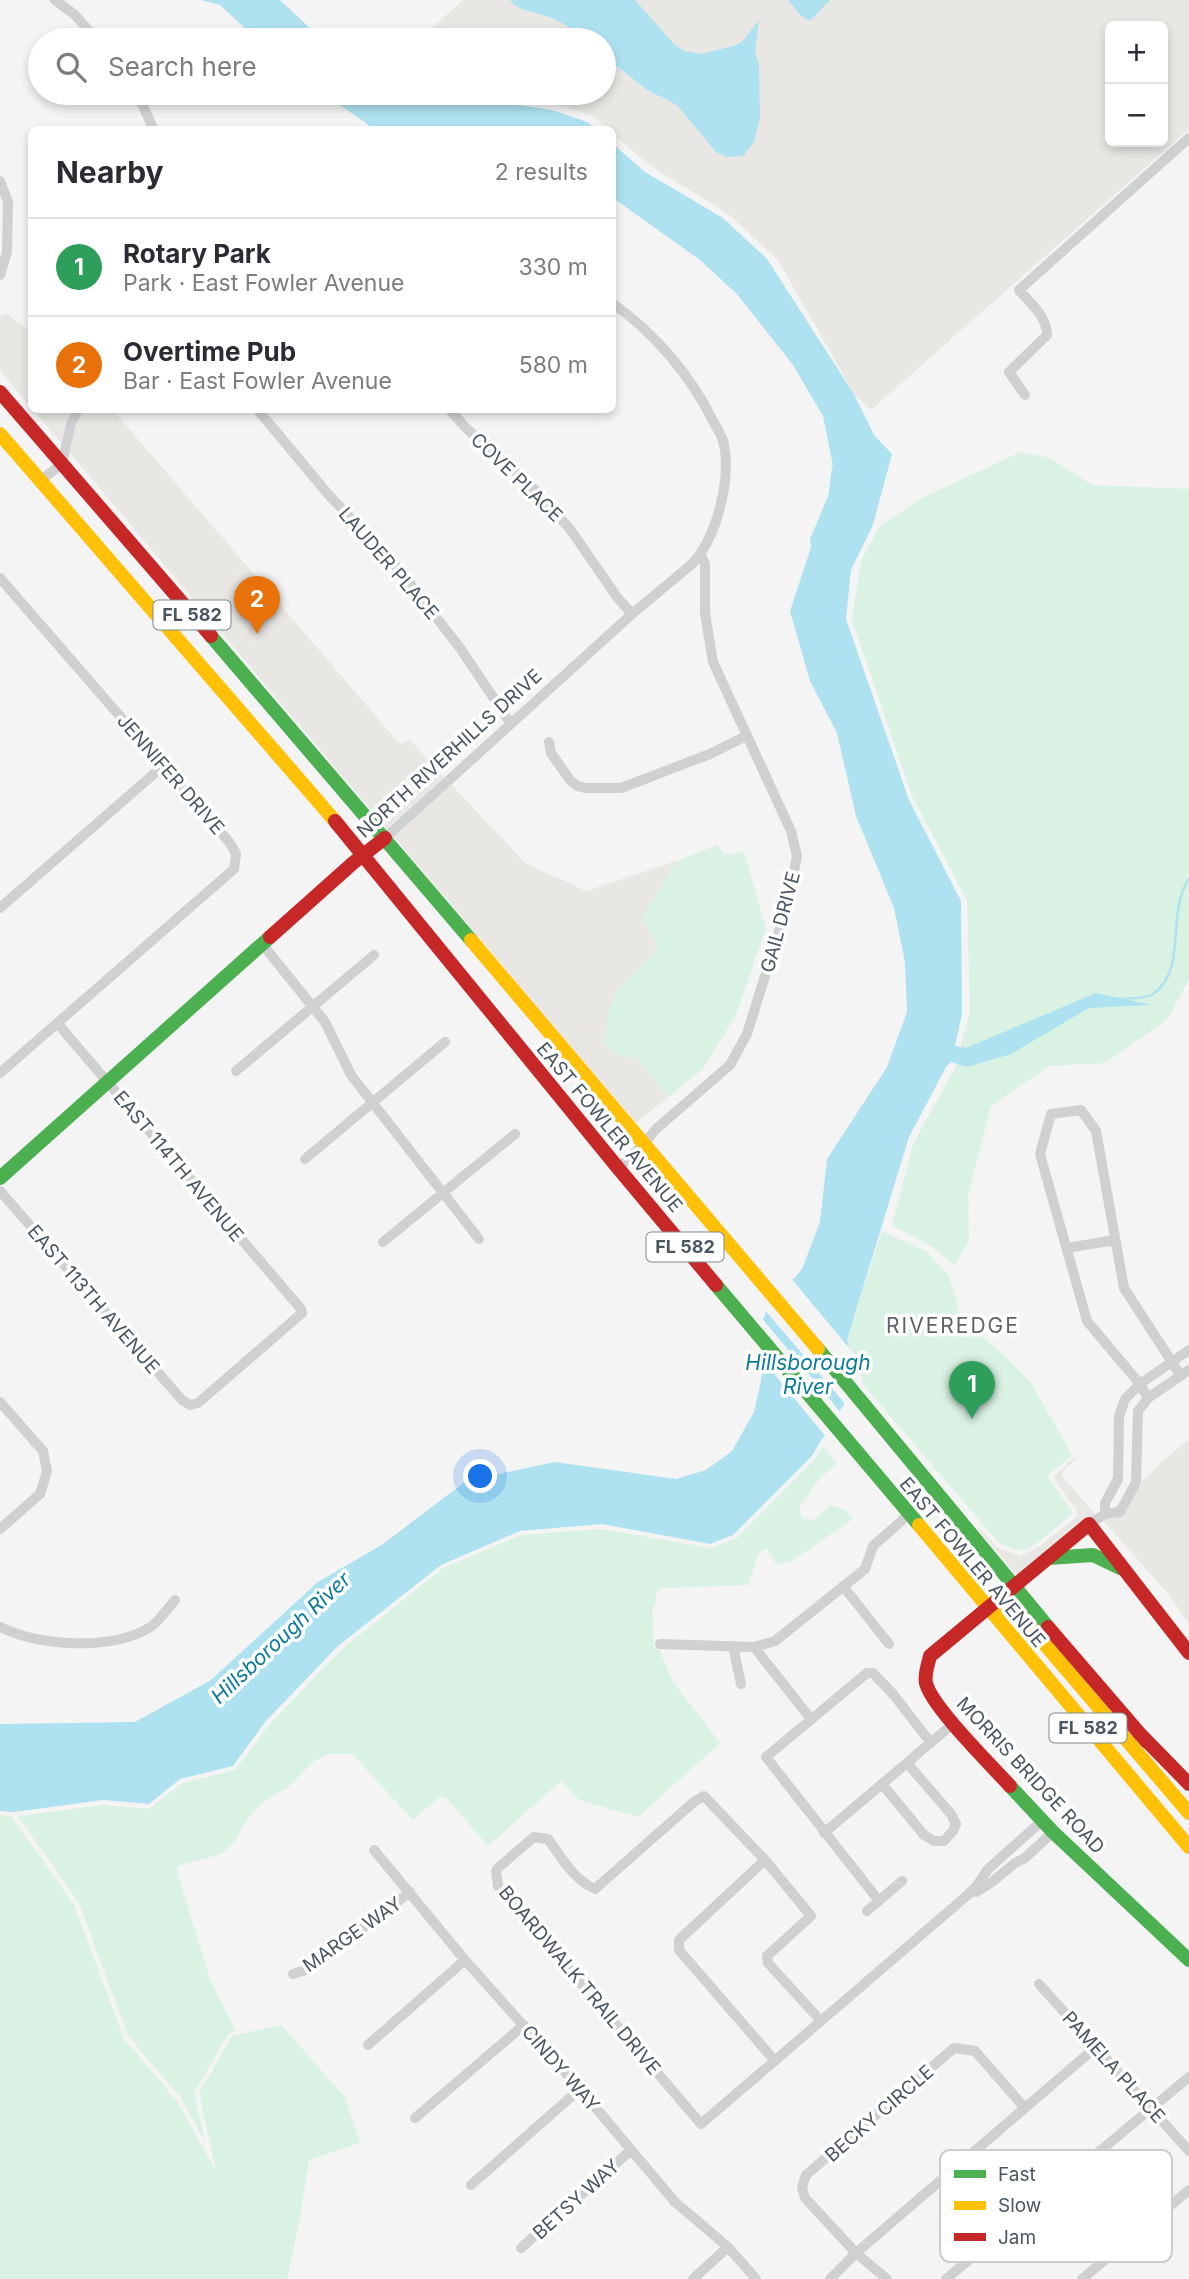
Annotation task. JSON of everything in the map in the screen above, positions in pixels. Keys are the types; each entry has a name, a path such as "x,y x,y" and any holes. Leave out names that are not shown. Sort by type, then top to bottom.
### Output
{"main road":[{"name":"EAST FOWLER AVENUE","path":"0,392 385,838 643,1145 765,1285 1013,1586 1189,1792"},
{"name":"EAST FOWLER AVENUE","path":"0,434 365,855 618,1168 1189,1847"},
{"name":"NORTH RIVERHILLS DRIVE","path":"0,1178 385,838"},
{"name":"MORRIS BRIDGE ROAD","path":"1089,1524 930,1657 925,1679 929,1693 1042,1821 1189,1960"},
{"path":"1089,1524 1189,1653"},
{"path":"1048,1558 1093,1555 1126,1571"},
{"path":"986,1608 1004,1606 1017,1612 1189,1813"},
{"path":"1139,1733 1189,1784"}],"street":[{"path":"55,0 86,28"},
{"path":"143,105 152,126"},
{"path":"1025,395 1009,372 1047,335 1047,328 1044,319 1018,290 1189,138"},
{"path":"0,181 8,202 7,252 0,275"},
{"name":"NORTH RIVERHILLS DRIVE","path":"385,838 701,555 717,520 725,477 724,442 699,394 645,330 616,306"},
{"path":"41,480 62,464 71,424 76,413"},
{"name":"LAUDER PLACE","path":"260,413 327,493 402,573 460,648 511,724"},
{"name":"COVE PLACE","path":"453,413 533,488 570,529 617,597 632,614"},
{"name":"GAIL DRIVE","path":"618,1168 656,1129 730,1065 750,1026 788,902 797,856 791,831 713,662 705,613 705,564 701,555"},
{"name":"JENNIFER DRIVE","path":"0,578 230,843 236,855 234,869 0,1073"},
{"path":"549,742 551,753 570,780 578,786 621,788 710,754 746,736"},
{"path":"0,908 163,766"},
{"path":"263,944 314,1005 330,1031 342,1061 372,1103 479,1239"},
{"path":"236,1071 374,955"},
{"name":"EAST 114TH AVENUE","path":"58,1024 301,1309 302,1313 297,1319 198,1403 190,1405"},
{"path":"305,1158 445,1042"},
{"path":"1089,1524 1105,1514 1120,1512 1136,1482 1138,1411 1148,1398 1185,1373 1172,1363 1124,1287 1096,1131 1081,1110 1051,1114 1040,1154 1087,1321 1140,1384 1148,1398"},
{"path":"383,1242 515,1134"},
{"name":"EAST 113TH AVENUE","path":"0,1191 182,1400 190,1405"},
{"path":"1067,1248 1115,1240"},
{"path":"1105,1514 1105,1503 1118,1479 1119,1416 1125,1399 1140,1384 1189,1350"},
{"path":"0,1402 43,1451 47,1471 40,1494 0,1529"},
{"path":"660,1644 754,1647 775,1641 865,1569 873,1546 908,1515"},
{"path":"843,1586 889,1644"},
{"path":"0,1627 15,1635 69,1643 116,1640 150,1628 175,1600"},
{"path":"733,1646 741,1684"},
{"path":"754,1647 811,1719"},
{"path":"879,1901 766,1757 867,1673 873,1673 893,1694 931,1743"},
{"path":"824,1833 954,1723"},
{"path":"882,1784 924,1835 934,1841 944,1841 956,1824 951,1814 907,1763"},
{"name":"BOARDWALK TRAIL DRIVE","path":"821,2021 768,1963 767,1956 811,1916 765,1860 704,1796 595,1889 587,1886 573,1872 548,1839 534,1838 496,1871 498,1886 701,2124 775,2061 963,1899 976,1887 988,1869 1042,1821"},
{"name":"BOARDWALK TRAIL DRIVE","path":"963,1899 992,1882 1014,1863 1026,1858 1053,1832"},
{"name":"CINDY WAY","path":"374,1850 465,1960 580,2089 675,2202 729,2247 756,2279"},
{"path":"765,1860 679,1940 678,1950 775,2061"},
{"path":"867,1911 902,1881"},
{"name":"MARGE WAY","path":"293,1974 309,1969 410,1892"},
{"path":"368,2045 465,1960"},
{"name":"PAMELA PLACE","path":"1038,1984 1189,2151"},
{"path":"415,2118 524,2025"},
{"path":"975,2150 1096,2047"},
{"name":"BECKY CIRCLE","path":"887,2279 856,2253 805,2198 802,2187 806,2175 954,2048 975,2051 1024,2107"},
{"path":"1101,2150 1189,2078"},
{"path":"471,2185 580,2089"},
{"name":"BETSY WAY","path":"521,2248 631,2150"},
{"path":"830,2279 940,2180"},
{"path":"1172,2204 1189,2190"},
{"path":"693,2279 729,2247"},
{"path":"946,2279 966,2262"},
{"path":"1082,2279 1102,2262"}],"shaded area":[{"path":"463,0 1189,0 1189,129 871,410 854,394 778,260 728,214 648,164 616,137 616,126 604,126 591,115 557,105 616,105 616,28 432,28"},
{"path":"6,313 28,330 28,404 0,370 0,316"},
{"path":"36,413 70,413 61,443"},
{"path":"82,413 116,413 398,742 403,743 409,739 444,777 387,829 70,453 76,426"},
{"path":"451,784 525,863 586,891 679,860 641,921 654,937 657,947 618,989 619,1055 637,1058 668,1097 636,1123 394,837"},
{"path":"1189,1439 1189,1624 1170,1596 1101,1518 1128,1497 1157,1466"},
{"path":"1075,1457 1079,1457 1063,1471 1062,1476 1095,1514 1017,1576 980,1531 998,1548 1020,1556 1039,1547 1077,1516 1077,1511 1053,1477"}],"green space":[{"path":"1020,452 1050,458 1092,485 1189,489 1189,979 1167,1020 1105,1063 1049,1066 991,1106 968,1197 969,1242 954,1265 932,1247 892,1225 914,1142 955,1068 970,1011 967,900 912,796 852,620 861,561 880,526 924,497"},
{"path":"717,845 724,855 744,852 766,928 736,1015 702,1070 668,1097 637,1058 619,1055 606,1045 608,1014 619,989 657,947 654,937 641,921 671,869 679,860"},
{"path":"882,1231 926,1251 948,1274 962,1320 1007,1358 1031,1383 1072,1455 1047,1476 1073,1513 1036,1544 1022,1551 1000,1544 859,1380 847,1340"},
{"path":"823,1447 837,1464 820,1478 799,1507 802,1518 814,1520 831,1505 845,1510 853,1519 792,1561 776,1564 766,1548 757,1556 749,1585 662,1588 657,1592 655,1606 652,1608 654,1649 659,1649 673,1682 720,1743 638,1817 579,1800 561,1781 488,1846 446,1798 440,1797 413,1820 352,1754 329,1754 314,1761 286,1789 257,1808 234,1842 221,1854 178,1866 177,1871 210,1979 236,2031 228,2034 194,2093 205,2142 181,2098 128,2036 79,1903 18,1816 103,1805 149,1809 182,1783 235,1770 269,1725 341,1650 443,1568 521,1535 601,1529 711,1548 737,1538 814,1460"},
{"path":"0,1815 12,1817 74,1905 124,2039 177,2101 216,2171 199,2093 232,2036 281,2025 345,2097 360,2143 309,2160 287,2279 0,2279"}],"water":[{"path":"201,0 280,0 310,28 245,28 220,5"},
{"path":"510,0 635,0 673,43 684,51 701,54 742,42 759,20 755,52 759,64 760,118 754,142 743,156 727,157 716,152 677,105 647,90 616,65 616,28 570,28"},
{"path":"788,0 830,0 810,21 800,15"},
{"path":"340,105 518,105 552,110 592,126 370,126"},
{"name":"Hillsborough River","path":"616,147 645,172 723,218 767,259 854,394 874,435 892,454 873,525 851,570 846,619 909,800 961,901 962,1014 955,1046 966,1048 1096,993 1152,1005 1089,1008 1011,1054 967,1067 951,1062 946,1067 909,1137 847,1340 859,1380 811,1457 733,1535 710,1544 602,1524 520,1531 441,1565 338,1646 265,1722 233,1766 180,1779 149,1804 103,1800 14,1812 0,1811 0,1724 135,1722 211,1680 318,1582 383,1544 466,1481 555,1462 676,1479 706,1470 732,1451 754,1412 764,1367 757,1337 777,1281 794,1279 802,1269 820,1222 827,1159 887,1067 907,1012 905,962 894,908 856,816 837,733 810,681 790,611 815,535 841,505 823,416 793,365 737,294 700,260 616,200"}],"pier":[{"path":"789,1276 855,1355 863,1380 847,1406 763,1308 773,1279"},
{"path":"760,1316 842,1414 827,1438 757,1353 753,1336"}],"waterway":[{"name":"Hillsborough River","path":"819,541 837,498 841,468"},
{"path":"1119,999 1152,995 1163,984 1174,956 1178,908 1189,879"}],"traffic: fast":[{"path":"211,636 471,940"},
{"path":"0,1178 270,937"},
{"path":"716,1285 919,1525"},
{"path":"818,1349 1048,1627"},
{"path":"1048,1558 1093,1555 1120,1568"},
{"path":"1010,1786 1053,1832 1189,1960"}],"traffic: slow":[{"path":"0,434 335,821"},
{"path":"471,940 818,1349"},
{"path":"919,1525 1189,1847"},
{"path":"987,1608 1004,1606 1017,1612 1189,1813"}],"traffic: jam":[{"path":"0,392 211,636"},
{"path":"335,821 716,1285"},
{"path":"270,937 385,838"},
{"path":"1010,1786 950,1720 930,1693 926,1683 930,1656 1089,1524 1189,1653"},
{"path":"1048,1627 1147,1742"},
{"path":"1139,1733 1189,1784"}],"place":[{"name":"Overtime Pub","path":"257,634"},
{"name":"Rotary Park","path":"972,1419"}],"district":[{"name":"RIVEREDGE","path":"953,1326"}]}
